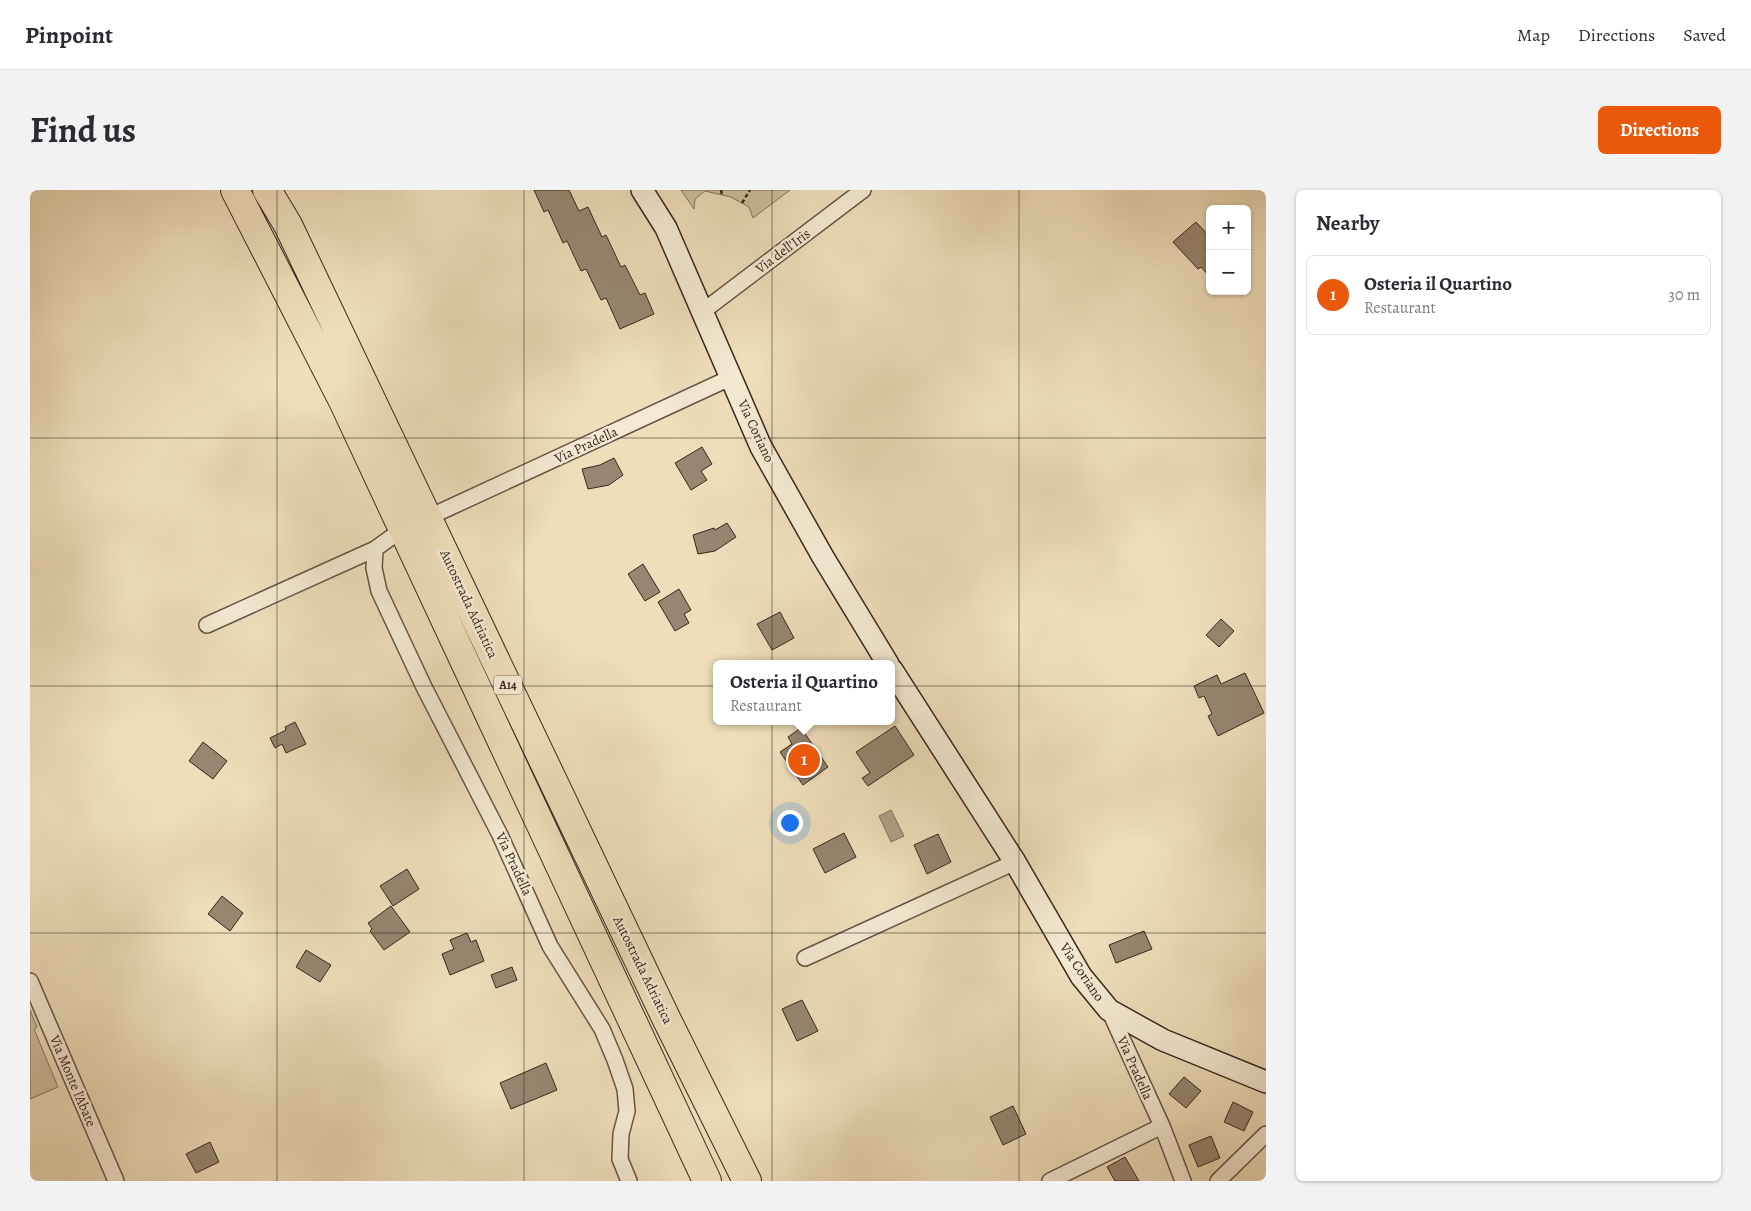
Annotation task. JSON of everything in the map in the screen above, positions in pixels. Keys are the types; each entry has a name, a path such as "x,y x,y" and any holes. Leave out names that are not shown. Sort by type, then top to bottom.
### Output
{"highway":[{"name":"A14","path":"235,190 343,401 707,1181"},
{"name":"Autostrada Adriatica","path":"267,190 292,234 666,1018 747,1181"}],"main road":[{"name":"Via Coriano","path":"642,190 666,228 761,447 823,557 886,660"},
{"name":"Via Coriano","path":"895,675 1015,862 1081,976 1109,1010 1163,1040 1266,1082"}],"street":[{"name":"Via dell'Iris","path":"702,312 863,190"},
{"name":"Via Pradella","path":"440,512 732,377"},
{"path":"207,625 375,549 393,536"},
{"name":"Via Pradella","path":"375,549 374,568 379,591 424,687 500,835 550,946 602,1029 615,1060 625,1089 626,1111 621,1134 620,1159 629,1181"},
{"path":"804,958 1015,862"},
{"name":"Via Monte l'Abate","path":"30,981 116,1181"},
{"name":"Via Pradella","path":"1109,1010 1162,1126 1183,1181"},
{"path":"1050,1181 1162,1126"},
{"path":"1218,1181 1266,1134"}],"path":[{"path":"721,190 722,195"},
{"path":"742,203 750,190"}],"shaded area":[{"path":"681,190 790,190 753,218 749,207 731,197 705,191 695,199 694,209"},
{"path":"891,810 904,836 891,842 879,816"},
{"path":"30,1010 37,1027 34,1029 58,1087 30,1099"}],"building":[{"path":"534,190 569,190 579,211 588,207 602,237 606,235 621,267 625,265 640,295 645,293 654,314 620,329 606,298 601,300 586,269 581,271 567,241 563,243 548,210 544,212"},
{"path":"1196,222 1206,233 1206,273 1201,267 1198,269 1173,242"},
{"path":"702,447 712,464 701,471 707,480 691,490 675,463"},
{"path":"614,458 623,475 609,485 588,489 582,469 600,465"},
{"path":"727,523 736,537 715,551 698,554 693,535 714,528 715,530"},
{"path":"643,564 660,592 645,601 628,574"},
{"path":"679,589 691,610 684,614 689,623 675,631 658,602"},
{"path":"780,612 794,638 772,650 757,624"},
{"path":"1221,619 1234,631 1219,647 1206,635"},
{"path":"1245,673 1264,713 1218,736 1208,716 1212,714 1204,696 1199,698 1194,686 1217,675 1221,684"},
{"path":"295,722 306,744 286,753 282,744 275,748 270,738 286,730 285,727"},
{"path":"895,726 914,755 868,786 862,778 870,773 856,752"},
{"path":"801,728 828,767 803,785 780,752 792,744 788,737"},
{"path":"203,742 227,761 213,779 189,761"},
{"path":"844,833 856,857 825,873 813,849"},
{"path":"938,834 951,862 927,874 914,845"},
{"path":"407,869 419,889 393,906 380,886"},
{"path":"222,896 243,913 230,931 208,914"},
{"path":"391,906 410,932 384,950 370,931 372,929 368,923"},
{"path":"1144,931 1152,949 1116,963 1109,945"},
{"path":"467,933 471,942 476,940 484,961 450,975 442,954 454,949 450,940"},
{"path":"306,950 331,965 320,982 296,967"},
{"path":"512,967 517,980 496,988 491,975"},
{"path":"802,1000 818,1031 797,1041 782,1009"},
{"path":"546,1063 557,1090 511,1109 500,1083"},
{"path":"1184,1077 1201,1091 1186,1108 1169,1094"},
{"path":"1233,1102 1253,1112 1244,1131 1224,1122"},
{"path":"1013,1106 1026,1134 1003,1145 990,1117"},
{"path":"1211,1136 1220,1158 1198,1167 1189,1145"},
{"path":"210,1142 219,1162 196,1173 186,1154"},
{"path":"1125,1157 1139,1181 1115,1181 1107,1167"}],"place":[{"name":"Osteria il Quartino","path":"804,760"}]}
